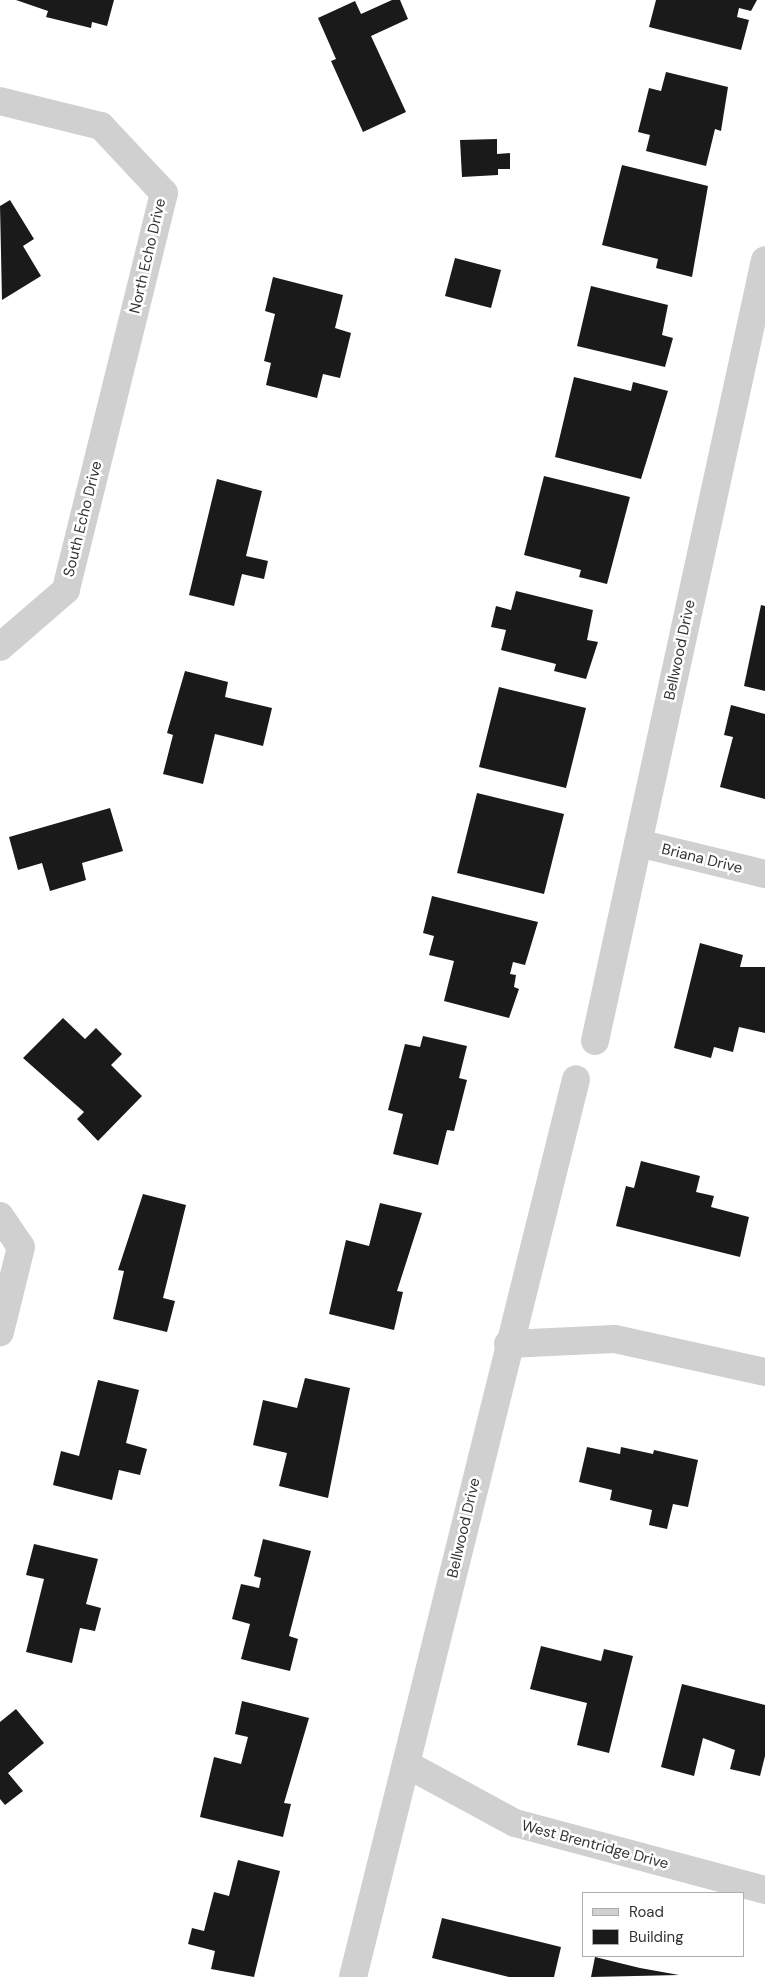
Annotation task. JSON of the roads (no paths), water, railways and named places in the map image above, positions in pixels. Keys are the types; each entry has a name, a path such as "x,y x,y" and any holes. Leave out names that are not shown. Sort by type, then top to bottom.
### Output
{"street":[{"name":"North Echo Drive","path":"0,101 101,126 164,192 115,392"},
{"name":"Bellwood Drive","path":"595,1041 765,260"},
{"name":"South Echo Drive","path":"0,647 66,590 115,392"},
{"name":"Briana Drive","path":"638,843 765,874"},
{"name":"Bellwood Drive","path":"354,1977 408,1765 508,1344 576,1079"},
{"path":"0,1216 21,1247 0,1332"},
{"path":"508,1344 615,1339 651,1343 765,1372"},
{"name":"West Brentridge Drive","path":"408,1765 515,1823 765,1890"}]}
